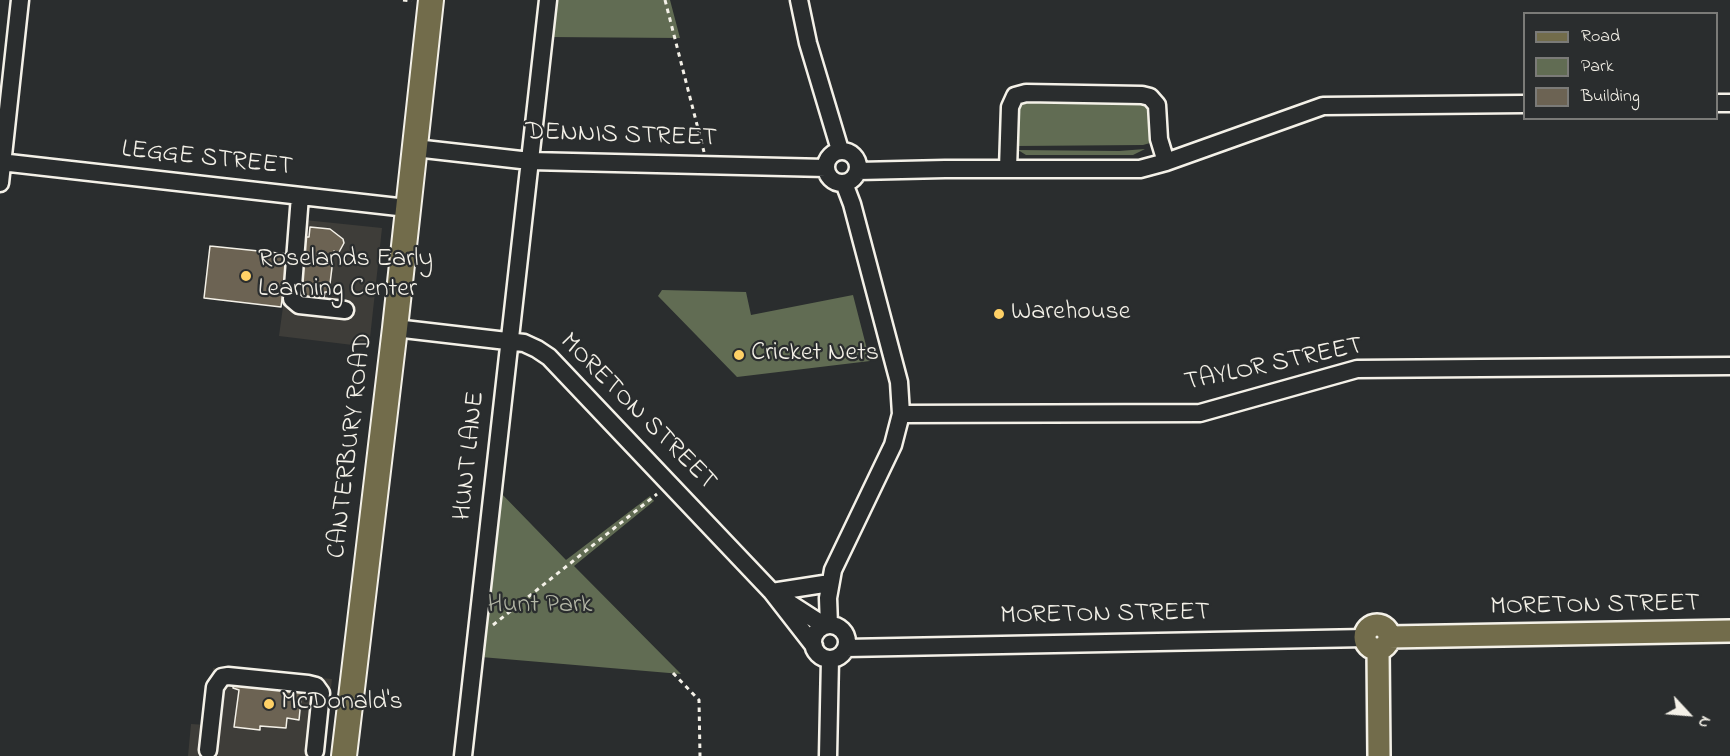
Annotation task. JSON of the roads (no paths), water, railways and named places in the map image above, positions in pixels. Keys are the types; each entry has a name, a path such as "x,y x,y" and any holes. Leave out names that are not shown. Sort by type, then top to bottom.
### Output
{"highway":[{"name":"CANTERBURY ROAD","path":"344,756 415,148 422,0"}],"main road":[{"name":"MORETON STREET","path":"1378,642 1730,631"},
{"path":"1378,642 1379,756"}],"street":[{"path":"0,183 20,0"},
{"name":"HUNT LANE","path":"463,756 548,0"},
{"path":"799,0 808,43 840,150"},
{"path":"1008,169 1010,107 1015,96 1026,93 1142,95 1150,98 1157,105 1159,139 1166,162"},
{"path":"858,171 1140,170 1323,106 1523,105"},
{"name":"DENNIS STREET","path":"415,148 530,161 826,168"},
{"path":"840,150 851,152 859,165 853,179 844,183 830,178 826,168 828,158 840,150"},
{"name":"LEGGE STREET","path":"1,162 408,208"},
{"path":"827,626 830,583 839,554 893,445 901,414 898,382 852,204 844,183"},
{"path":"300,196 292,299 299,305 345,310"},
{"name":"MORETON STREET","path":"395,327 524,343 549,357 772,592 814,646"},
{"name":"TAYLOR STREET","path":"901,414 1200,413 1357,369 1730,366"},
{"path":"772,592 830,583"},
{"name":"MORETON STREET","path":"772,592 827,626"},
{"path":"827,626 834,626 846,637 846,648 841,655 830,659 820,655 814,646 817,632 827,626"},
{"name":"MORETON STREET","path":"846,648 1378,642"},
{"path":"828,756 830,659"},
{"path":"212,750 214,695 218,682 222,677 228,676 316,686 321,693 315,751"}],"place":[{"name":"Roselands Early Learning Center","path":"246,276"},
{"name":"Warehouse","path":"999,314"},
{"name":"Cricket Nets","path":"739,355"},
{"name":"McDonald's","path":"269,704"}],"park label":[{"name":"Hunt Park","path":"540,607"}]}
